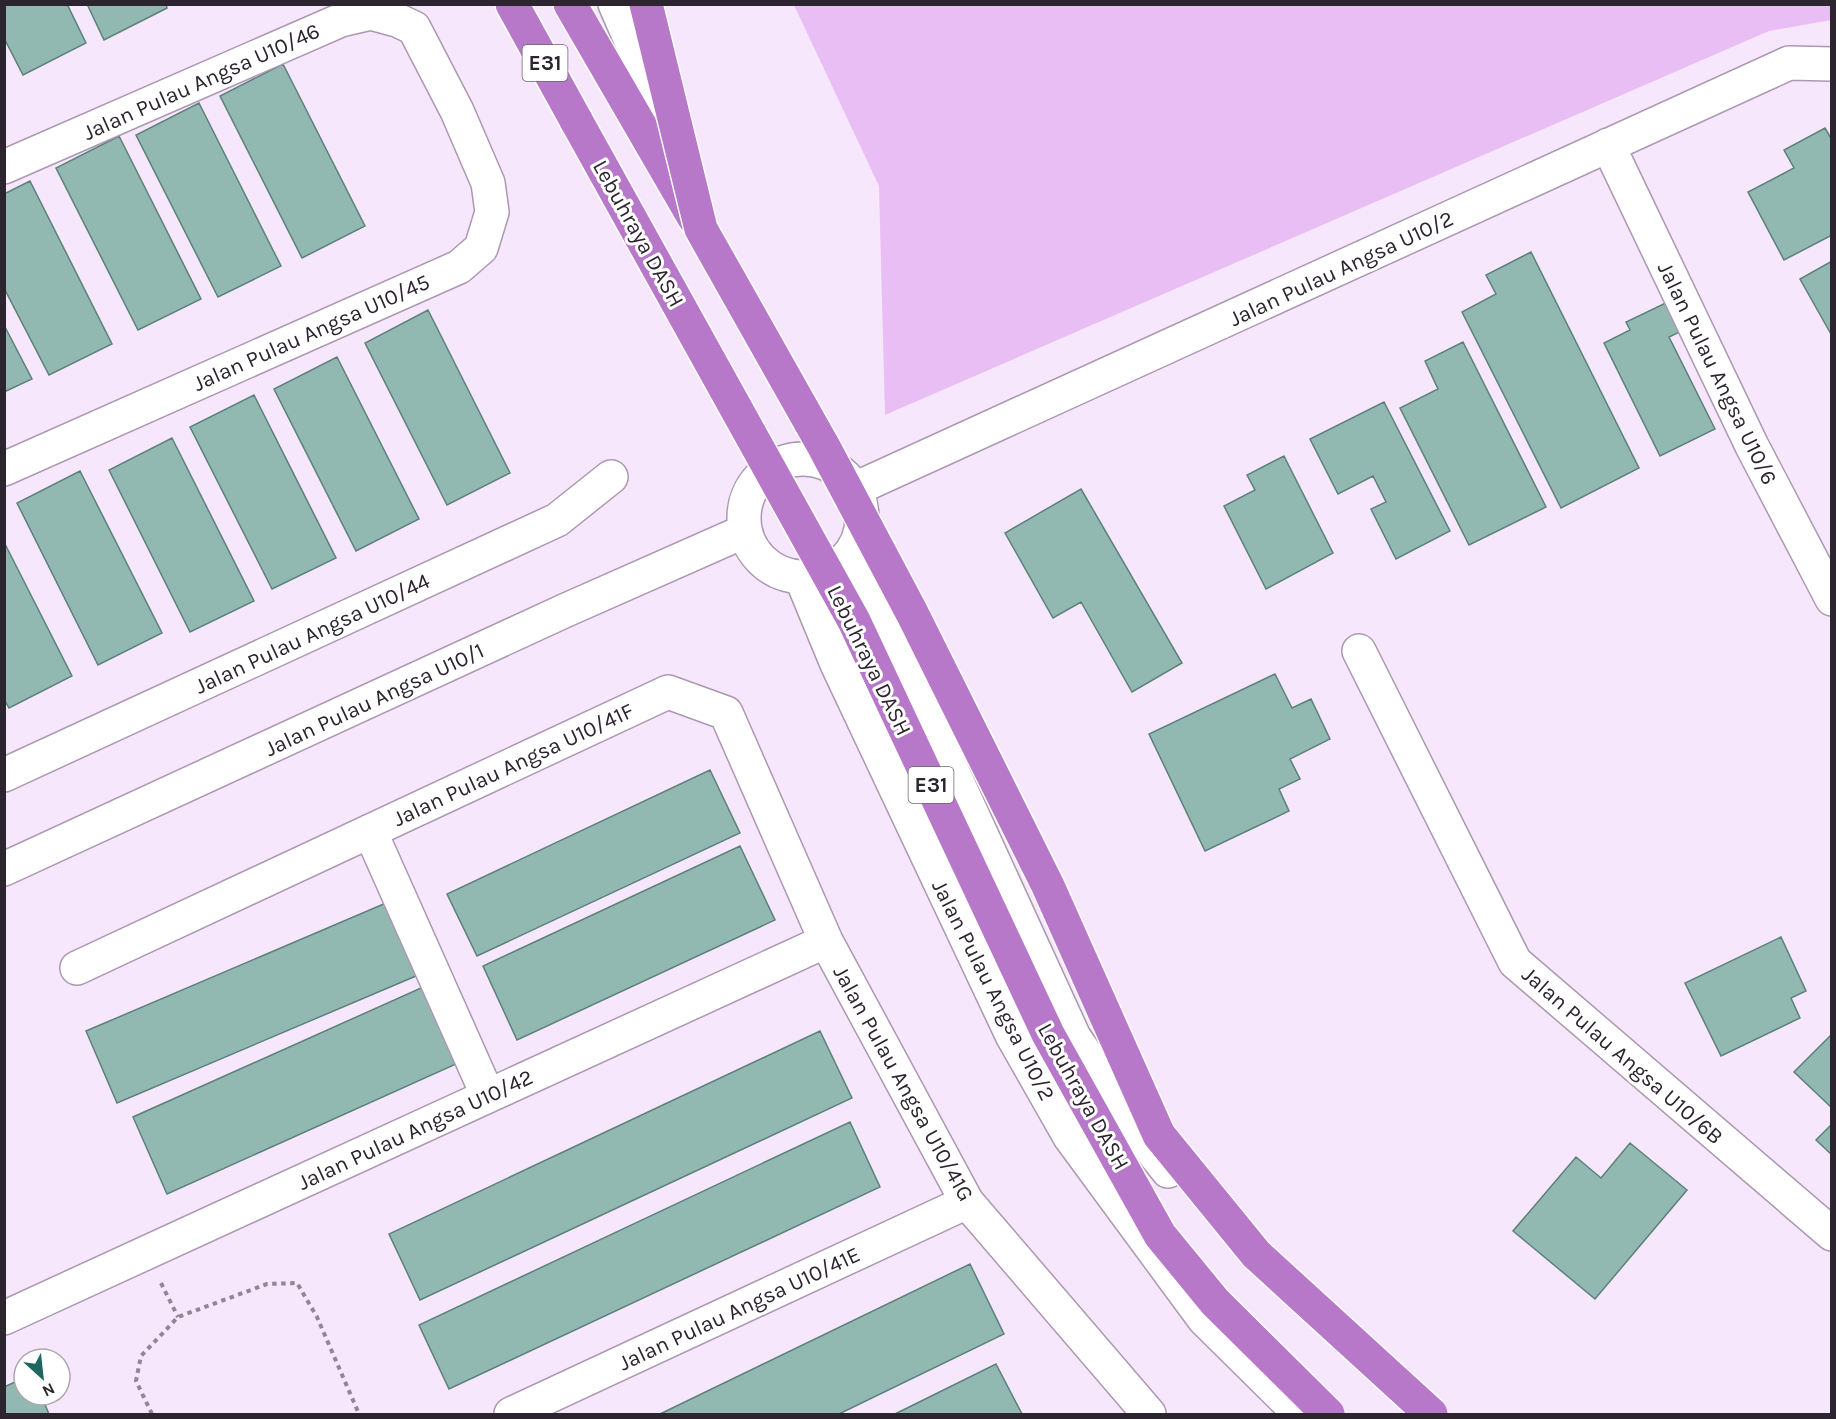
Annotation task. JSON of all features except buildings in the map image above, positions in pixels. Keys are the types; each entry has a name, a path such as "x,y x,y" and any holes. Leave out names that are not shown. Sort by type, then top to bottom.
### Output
{"highway":[{"name":"Lebuhraya DASH","path":"512,4 854,621 1048,1034 1160,1235 1215,1302 1328,1414"},
{"name":"Lebuhraya DASH","path":"570,4 824,447 912,613 1048,885 1159,1135 1256,1254 1431,1414"},
{"path":"646,4 700,229"}],"street":[{"path":"530,4 759,478"},
{"path":"615,4 812,460"},
{"name":"Jalan Pulau Angsa U10/46","path":"4,167 341,20 371,13 397,20 414,28 457,111"},
{"name":"Jalan Pulau Angsa U10/2","path":"855,489 1789,63 1832,64"},
{"name":"Jalan Pulau Angsa U10/45","path":"4,469 459,267 481,248 492,212 488,183 457,111"},
{"name":"Jalan Pulau Angsa U10/6","path":"1608,145 1752,446 1832,599"},
{"path":"793,460 812,460 829,465 844,476 855,489 861,505 862,521 859,538 852,552 838,566 820,575 801,577 782,574 765,564 752,550 745,531 744,513 749,495 759,478 775,466 793,460"},
{"name":"Jalan Pulau Angsa U10/44","path":"4,775 557,520 611,477"},
{"name":"Jalan Pulau Angsa U10/1","path":"4,869 564,611 745,531"},
{"path":"852,552 1074,1037 1152,1151 1250,1266 1411,1414"},
{"name":"Jalan Pulau Angsa U10/2","path":"801,577 837,664 1012,1035 1070,1137 1204,1319 1300,1414"},
{"name":"Jalan Pulau Angsa U10/6B","path":"1359,651 1515,962 1832,1234"},
{"name":"Jalan Pulau Angsa U10/41F","path":"77,968 668,692 726,713 826,941"},
{"path":"370,831 488,1096"},
{"name":"Jalan Pulau Angsa U10/42","path":"4,1318 826,941"},
{"name":"Jalan Pulau Angsa U10/41G","path":"826,941 967,1202 1149,1414"},
{"name":"Jalan Pulau Angsa U10/41E","path":"511,1414 967,1202"}],"path":[{"path":"152,1414 136,1381 141,1356 178,1317 267,1284 297,1283 317,1317 359,1414"}],"shaded area":[{"path":"1831,4 1831,20 1769,31 885,415 879,186 794,5"}]}
